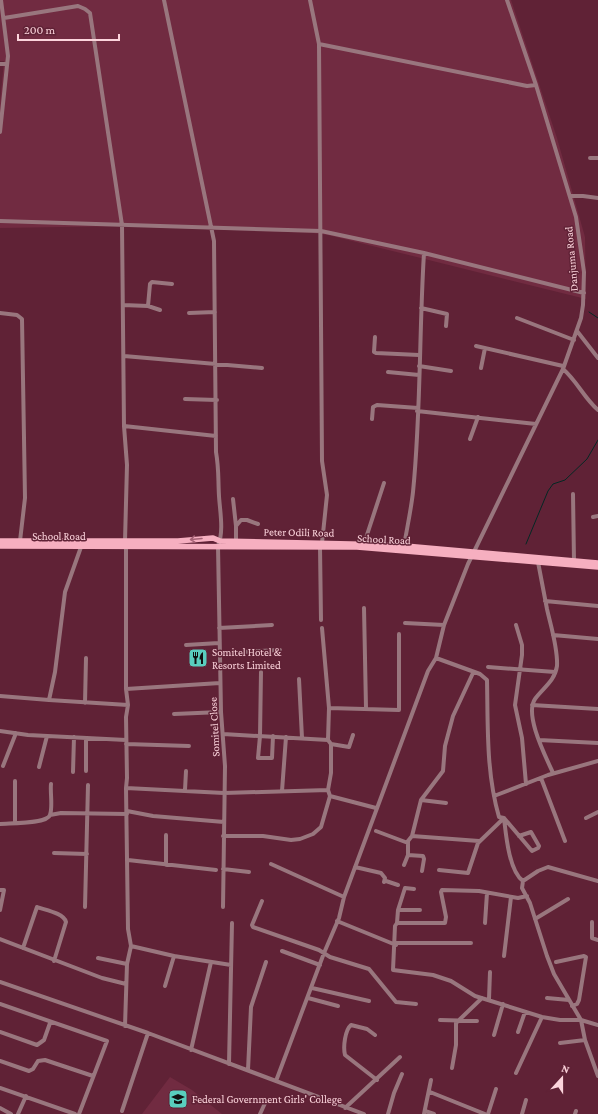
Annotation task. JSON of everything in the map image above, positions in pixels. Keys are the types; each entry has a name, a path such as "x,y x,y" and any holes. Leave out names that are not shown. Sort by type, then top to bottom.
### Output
{"main road":[{"path":"0,541 126,543"},
{"name":"Peter Odili Road","path":"219,543 236,541 321,545 364,544 404,546 474,554 598,563"},
{"name":"School Road","path":"0,546 81,547 126,543 321,545 474,554 538,562 598,567"}],"street":[{"path":"0,132 7,64 4,18 1,0"},
{"name":"Somitel Close","path":"164,0 213,227 215,256 216,436 220,470 218,628 224,792 223,907"},
{"path":"310,0 319,44 322,461 327,494 321,545 321,620"},
{"name":"Danjuma Road","path":"276,1081 337,921 344,897 376,808 428,671 436,658 444,625 474,554 563,367 574,340 582,312 584,293 582,246 571,196 507,0"},
{"path":"4,18 78,6 90,13 122,225 124,426 127,465 126,689 128,705 126,717 126,742 128,778 126,788 128,929 131,946 127,964 125,1026"},
{"path":"319,44 527,86 536,85"},
{"path":"0,64 7,64"},
{"path":"590,158 598,158"},
{"path":"571,196 598,198"},
{"path":"0,220 321,231 424,253 584,293"},
{"path":"404,546 413,493 424,253"},
{"path":"148,306 150,284 152,282 172,284"},
{"path":"123,305 148,306 160,310"},
{"path":"421,308 447,314 446,326"},
{"path":"189,312 215,312"},
{"path":"0,313 17,315 22,320 25,498 20,541"},
{"path":"517,318 574,340"},
{"path":"577,331 598,358"},
{"path":"375,337 374,352 376,353 419,355"},
{"path":"476,346 563,367 573,377 589,402 598,410"},
{"path":"481,368 485,348"},
{"path":"124,356 262,368"},
{"path":"419,366 451,371"},
{"path":"388,372 419,375"},
{"path":"185,399 217,400"},
{"path":"372,419 375,405 536,424"},
{"path":"470,439 478,417"},
{"path":"124,426 216,436"},
{"path":"364,544 384,483"},
{"path":"573,494 574,561"},
{"path":"233,499 236,541"},
{"path":"593,517 598,516"},
{"path":"236,526 242,520 247,520 258,524"},
{"path":"49,700 55,672 65,592 81,547"},
{"path":"538,562 557,661 549,684 535,698 532,705 539,740 553,773"},
{"path":"545,601 598,606"},
{"path":"364,608 366,708"},
{"path":"405,622 444,625"},
{"path":"218,628 272,625"},
{"path":"516,625 522,646 521,669 515,705 522,738 526,784"},
{"path":"223,836 263,836 291,840 300,839 313,834 321,827 330,796 328,790 331,773 329,708 322,628"},
{"path":"329,708 399,710 399,634"},
{"path":"553,635 598,639"},
{"path":"186,645 219,643"},
{"path":"219,652 280,650"},
{"path":"85,703 86,658"},
{"path":"436,658 473,673 480,674 487,680 488,754 494,796 499,817 504,818 519,836 532,851 538,848 539,846 531,832 519,836"},
{"path":"488,667 554,672"},
{"path":"261,672 260,736 258,758 272,758 273,736"},
{"path":"404,866 408,855 408,843 412,836 421,800 443,771 444,746 452,722 473,673"},
{"path":"299,679 302,738"},
{"path":"126,689 220,683"},
{"path":"0,696 128,705"},
{"path":"532,705 598,709"},
{"path":"174,714 220,712"},
{"path":"0,731 47,736 189,746"},
{"path":"3,766 16,733"},
{"path":"223,734 302,738 330,742 348,747 353,735"},
{"path":"39,767 47,736"},
{"path":"73,772 74,737"},
{"path":"282,791 286,737"},
{"path":"86,738 86,771"},
{"path":"539,740 598,743"},
{"path":"494,796 553,773 598,761"},
{"path":"185,790 186,771"},
{"path":"541,778 565,841"},
{"path":"15,781 15,823"},
{"path":"0,824 40,821 47,819 50,815 51,784"},
{"path":"86,906 88,786"},
{"path":"126,788 224,792 328,790"},
{"path":"330,796 376,808"},
{"path":"421,800 446,803"},
{"path":"50,815 127,812 153,816 224,822"},
{"path":"586,818 598,812"},
{"path":"439,870 468,873 479,841 504,818"},
{"path":"504,818 508,850 517,877 523,881"},
{"path":"376,831 408,843"},
{"path":"166,835 166,865"},
{"path":"412,836 479,841"},
{"path":"54,853 86,854"},
{"path":"408,855 422,856 424,858 422,872"},
{"path":"128,860 216,870"},
{"path":"271,864 344,897"},
{"path":"355,866 381,873 385,878 384,882 386,881 398,885"},
{"path":"598,881 548,867 538,871 523,881 522,888 527,896 552,969 581,1020 585,1040 598,1076"},
{"path":"223,869 249,872"},
{"path":"414,889 405,888 398,910 393,970 433,975 451,981 464,990 482,998 542,1017 560,1020 581,1020 598,1025"},
{"path":"0,890 4,890 0,910"},
{"path":"396,923 445,923 446,917 441,892 442,890 487,893 518,898 527,896"},
{"path":"485,923 487,893"},
{"path":"504,956 511,897"},
{"path":"535,919 568,899"},
{"path":"262,901 252,925 253,927 324,953 348,964 369,969 374,972 396,1002 416,1004"},
{"path":"23,948 37,907 54,913 64,918 66,922 54,961"},
{"path":"398,910 420,910"},
{"path":"337,921 395,944 471,943"},
{"path":"592,922 592,938 598,940"},
{"path":"228,1064 232,923"},
{"path":"0,939 54,961 102,978 126,984"},
{"path":"131,946 174,956 231,965"},
{"path":"282,951 320,965"},
{"path":"165,986 174,956"},
{"path":"556,962 584,956 586,957 579,1000 577,1004 572,1006"},
{"path":"98,958 127,964"},
{"path":"191,1050 211,962"},
{"path":"248,1070 251,1007 266,962"},
{"path":"490,972 490,1000"},
{"path":"0,982 148,1033 364,1114"},
{"path":"312,988 369,1001"},
{"path":"308,998 338,1006"},
{"path":"452,1068 456,1046 456,1023 482,998"},
{"path":"547,998 569,1000"},
{"path":"0,1004 50,1023 107,1041 79,1114"},
{"path":"494,1035 503,1004"},
{"path":"518,1032 525,1012"},
{"path":"516,1073 542,1017"},
{"path":"440,1020 459,1019 477,1021"},
{"path":"0,1032 36,1045 40,1044 44,1040 50,1023"},
{"path":"376,1035 367,1029 351,1025 348,1029 344,1050 345,1055 377,1080"},
{"path":"122,1111 148,1033"},
{"path":"560,1043 585,1040"},
{"path":"345,1108 377,1080 400,1057"},
{"path":"0,1061 29,1071 33,1069 38,1062 45,1060 93,1076"},
{"path":"388,1114 394,1093 402,1074"},
{"path":"431,1080 425,1113 434,1114"},
{"path":"0,1088 75,1114"},
{"path":"430,1092 486,1114 496,1089"},
{"path":"18,1114 26,1096"},
{"path":"522,1114 526,1100"},
{"path":"260,1114 266,1101"},
{"path":"0,1108 11,1114"}],"shaded area":[{"path":"0,0 511,0 557,138 585,237 586,299 328,235 313,233 125,226 0,228 0,103 4,61 0,61"},
{"name":"Federal Government Girls' College","path":"170,1077 192,1090 222,1114 142,1114"}],"waterway":[{"path":"589,312 598,318"},
{"path":"526,544 548,491 553,484 565,480 587,459 598,440"}],"place":[{"name":"Somitel Hotel & Resorts Limited","path":"198,658"},
{"name":"Federal Government Girls' College","path":"178,1099"}]}
